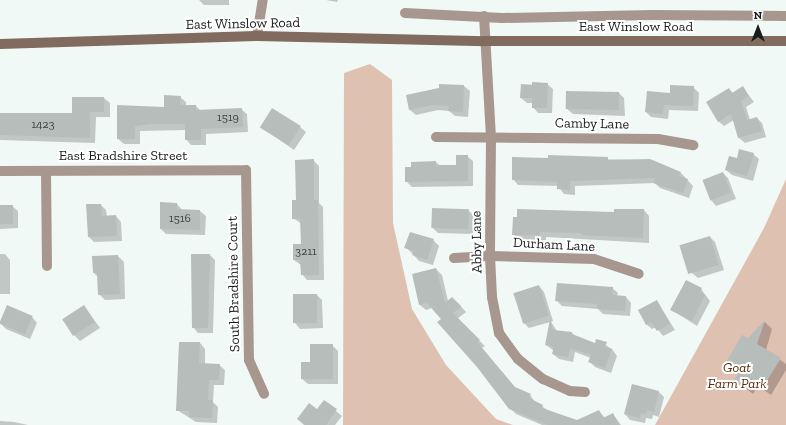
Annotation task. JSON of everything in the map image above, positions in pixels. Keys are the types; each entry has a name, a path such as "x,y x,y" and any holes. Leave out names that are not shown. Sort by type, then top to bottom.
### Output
{"main road":[{"name":"East Winslow Road","path":"0,44 257,36 486,41 786,41"}],"street":[{"path":"257,36 263,0"},
{"name":"East Winslow Road","path":"405,13 484,16 786,16"},
{"path":"484,16 486,41"},
{"name":"Abby Lane","path":"486,41 491,136 490,256 492,297 498,333 518,359 543,379 570,391 585,392"},
{"name":"Camby Lane","path":"436,137 491,136 658,139 693,145"},
{"name":"East Bradshire Street","path":"0,171 246,170"},
{"name":"South Bradshire Court","path":"246,170 249,360 264,394"},
{"path":"46,171 48,266"},
{"name":"Durham Lane","path":"454,258 490,256 594,259 639,274"}],"green space":[{"path":"370,64 392,80 393,223 412,309 446,365 496,419 513,425 343,425 344,73"},
{"name":"Goat Farm Park","path":"786,179 786,425 655,425 764,228"}],"building":[{"path":"532,82 548,83 547,108 532,108 532,98 520,98 521,84 532,85"},
{"path":"439,84 464,85 463,112 448,111 449,106 432,105 409,110 406,95 439,88"},
{"path":"670,85 694,86 693,106 664,105 663,114 645,112 647,91 670,93"},
{"path":"743,86 749,96 741,101 747,120 757,117 762,131 738,138 731,114 718,122 706,102 729,88 732,93"},
{"path":"566,91 619,92 619,110 566,109"},
{"path":"164,95 181,96 180,105 196,105 196,110 242,108 243,127 201,129 201,140 185,140 185,124 151,124 135,126 135,139 117,139 117,105 164,107"},
{"path":"72,97 104,97 104,112 90,112 90,138 0,135 0,113 72,113"},
{"path":"272,108 301,126 289,146 260,128"},
{"path":"739,149 754,153 747,176 725,170 729,156 737,158"},
{"path":"456,155 468,155 468,181 405,182 405,167 411,167 411,162 436,161 436,165 456,165"},
{"path":"548,155 608,157 608,160 650,159 681,172 679,176 688,179 683,193 653,183 655,178 570,181 570,190 557,189 557,182 512,180 512,157 548,158"},
{"path":"314,159 314,200 318,200 319,275 301,275 300,260 293,260 293,244 301,244 300,219 292,219 292,200 296,200 295,160"},
{"path":"723,172 731,193 710,200 702,180"},
{"path":"160,202 177,203 177,209 200,210 200,230 160,229"},
{"path":"86,204 101,204 102,216 116,215 117,236 88,237"},
{"path":"0,205 13,205 13,224 0,224"},
{"path":"432,208 469,209 468,229 431,228"},
{"path":"517,209 614,212 614,209 644,209 643,238 581,235 581,233 540,232 540,235 512,235 513,217 517,217"},
{"path":"410,232 434,239 427,260 412,255 414,251 404,248"},
{"path":"710,236 719,265 688,274 679,245"},
{"path":"191,254 210,254 208,328 192,328"},
{"path":"118,255 120,294 98,295 97,273 93,273 92,256"},
{"path":"436,268 445,303 452,297 461,306 453,313 480,340 477,342 515,387 531,394 529,398 543,405 542,408 577,420 599,410 603,418 613,413 619,425 548,425 509,409 477,367 437,322 441,319 427,303 419,305 412,274"},
{"path":"686,280 702,288 700,292 705,295 692,321 670,310"},
{"path":"557,283 613,287 612,295 626,296 625,311 597,309 597,304 555,301"},
{"path":"539,285 549,315 523,324 513,293"},
{"path":"293,294 317,294 317,323 293,323"},
{"path":"657,300 670,324 657,331 651,322 646,325 638,310"},
{"path":"7,305 33,316 25,334 0,324"},
{"path":"84,305 95,322 73,336 62,319"},
{"path":"550,319 553,330 572,332 572,334 595,343 596,339 607,342 605,347 612,349 605,368 588,362 591,355 570,348 568,357 552,354 554,347 545,345"},
{"path":"765,320 757,344 781,358 763,387 749,379 744,387 734,381 739,372 725,364 742,335 748,338"},
{"path":"179,342 200,342 199,363 220,364 219,380 209,380 208,400 213,400 212,418 189,417 189,411 176,411"},
{"path":"310,344 333,344 333,379 301,379 301,362 310,362"},
{"path":"632,384 659,391 654,412 647,410 646,414 641,413 640,418 624,414"},
{"path":"324,400 337,409 326,425 305,425 297,419 309,403 317,409"}]}
